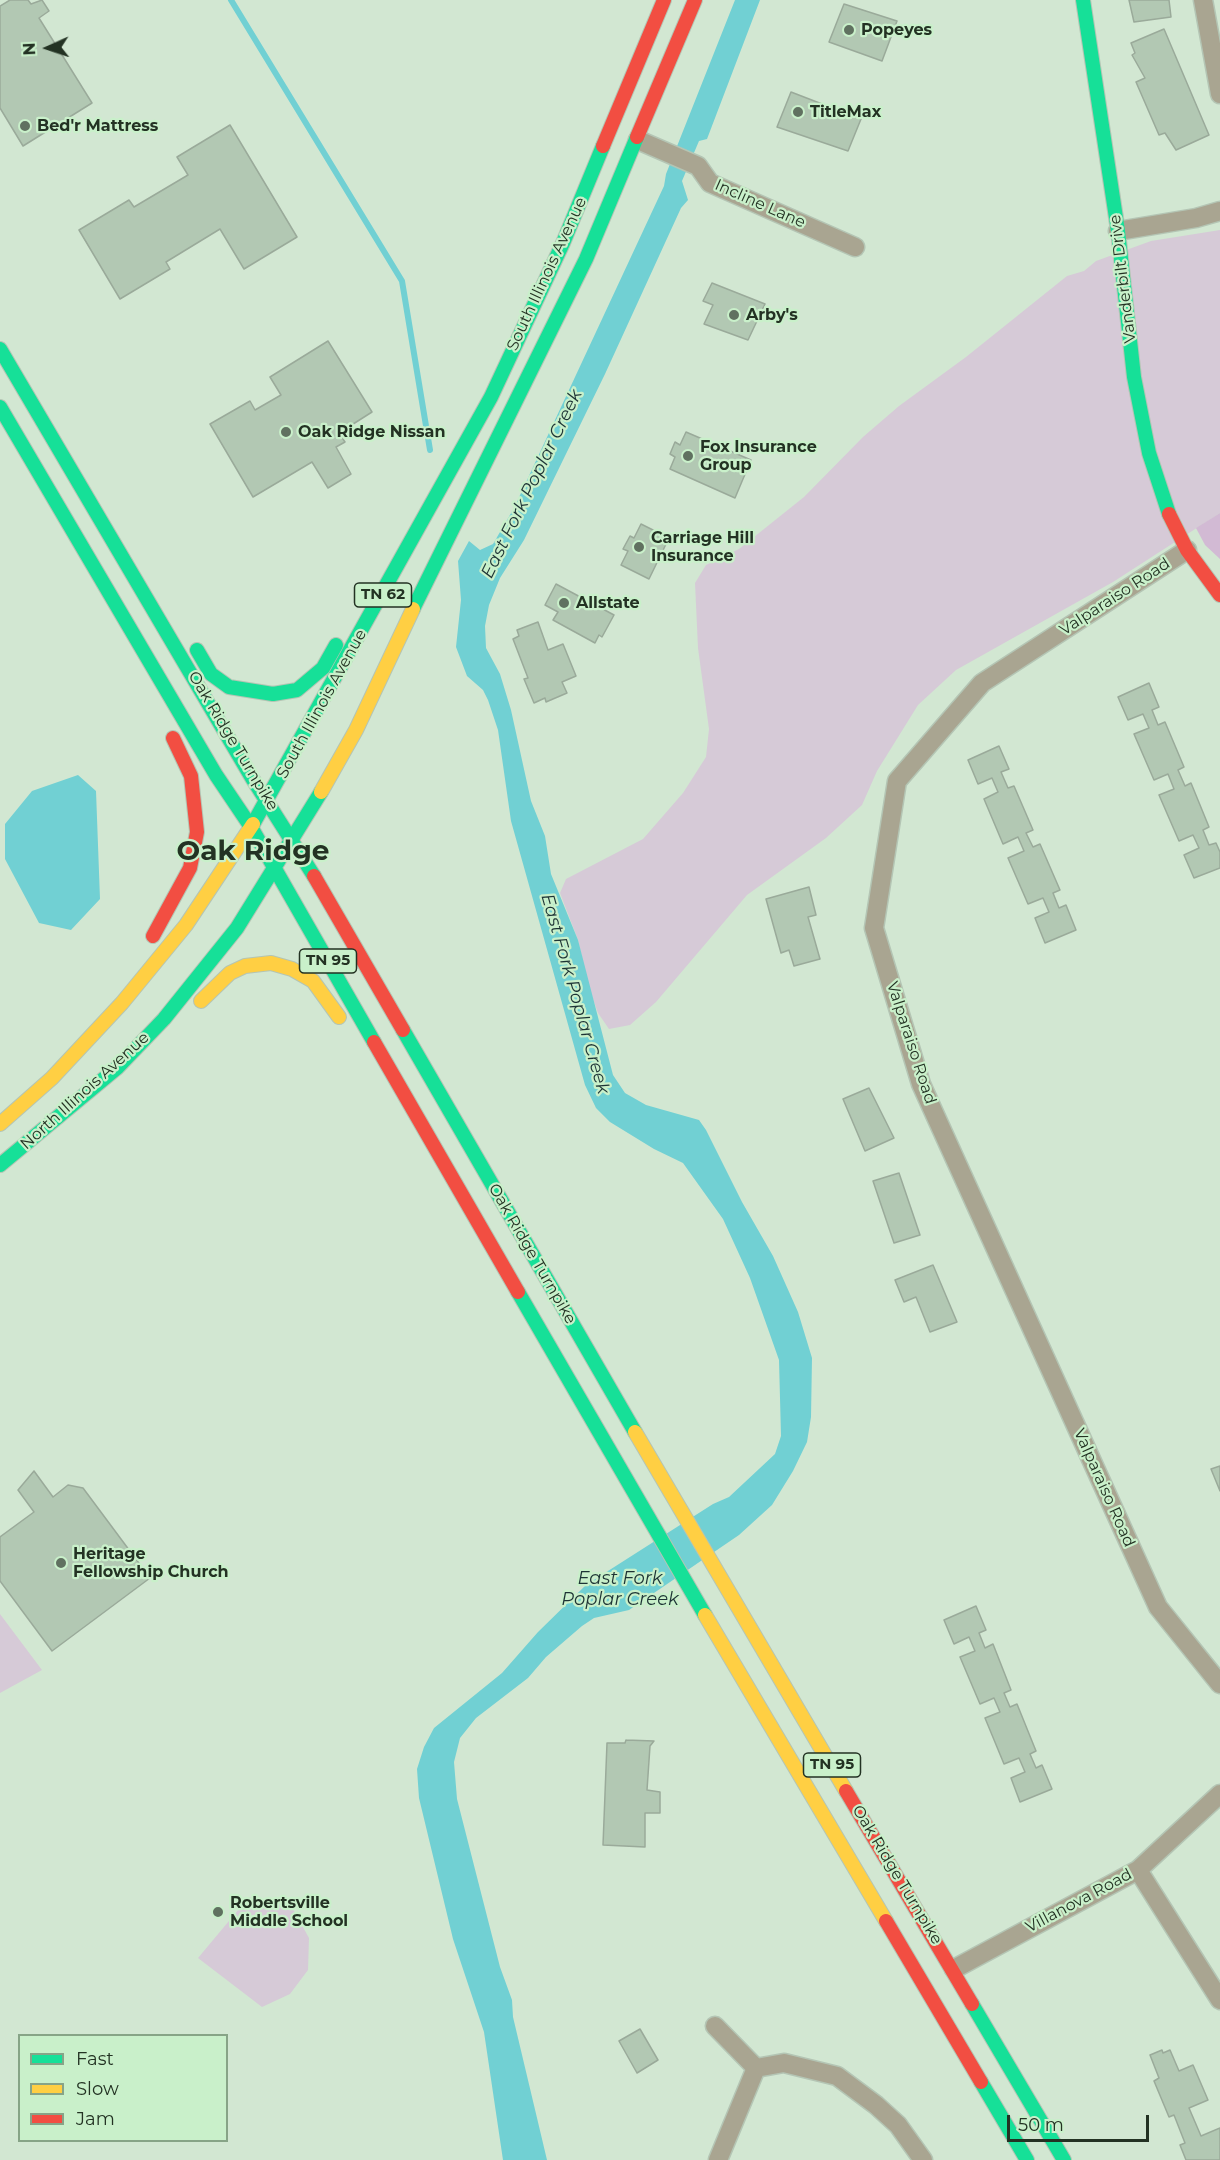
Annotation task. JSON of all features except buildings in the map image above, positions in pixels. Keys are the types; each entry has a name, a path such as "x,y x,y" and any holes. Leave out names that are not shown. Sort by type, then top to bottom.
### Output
{"main road":[{"name":"South Illinois Avenue","path":"0,1124 30,1099 122,1004 186,925 267,801 491,397 612,130 664,0"},
{"name":"South Illinois Avenue","path":"293,839 356,730 441,549 586,259 695,0"},
{"name":"Vanderbilt Drive","path":"1083,0 1118,231 1134,377 1149,453 1170,516 1187,550 1220,595"},
{"name":"Oak Ridge Turnpike","path":"0,349 267,801 293,839 676,1503 954,1969 1061,2154"},
{"name":"Oak Ridge Turnpike","path":"0,407 216,775 250,827 648,1519 1027,2160"},
{"path":"0,434 74,533 117,629 144,680"},
{"path":"117,545 159,592"},
{"path":"189,637 211,674 229,687 249,693 273,694 297,690 323,668 368,589 408,549"},
{"path":"145,946 174,901 190,868 197,832 191,776 165,721"},
{"path":"315,803 316,831"},
{"name":"North Illinois Avenue","path":"0,1165 118,1067 164,1020 214,960 293,839"},
{"path":"195,1008 230,973 245,966 271,963 292,969 313,981 349,1031"},
{"path":"81,1047 98,1009"},
{"path":"118,1067 180,1024"},
{"path":"362,1050 375,1069 419,1118"},
{"path":"0,1116 30,1099"},
{"path":"538,1236 589,1352"}],"street":[{"path":"1203,0 1215,38 1220,94"},
{"name":"Incline Lane","path":"638,140 698,166 710,183 855,247"},
{"path":"1118,231 1196,218 1220,211"},
{"name":"Valparaiso Road","path":"1187,550 982,683 897,781 874,928 921,1084 1158,1607 1220,1684"},
{"name":"Villanova Road","path":"954,1969 1138,1870 1220,1794"},
{"path":"1138,1870 1220,2000"},
{"path":"715,2026 756,2068"},
{"path":"756,2068 784,2063 837,2076 876,2105 898,2125 923,2160"},
{"path":"718,2160 756,2068"},
{"path":"1038,2160 1061,2154"}],"shaded area":[{"path":"1220,230 1220,513 1113,582 956,670 918,705 877,771 862,805 826,838 747,895 656,1002 630,1025 609,1029 598,1013 589,988 578,940 560,893 566,879 643,839 683,793 706,757 709,729 698,648 695,583 706,565 739,549 804,497 863,437 899,406 966,357 1067,276 1084,271 1096,261 1151,241"},
{"path":"1220,513 1220,559 1205,545 1196,528"},
{"path":"0,1614 42,1670 0,1693"},
{"path":"249,1897 289,1902 309,1938 308,1970 290,1994 262,2007 198,1958"}],"water":[{"name":"East Fork Poplar Creek","path":"735,0 760,0 707,139 699,141 682,181 688,200 681,208 605,374 524,540 500,578 489,605 485,626 486,648 500,674 511,710 531,801 545,836 551,874 578,940 613,1075 625,1093 646,1105 699,1120 706,1130 742,1202 773,1256 798,1312 812,1358 811,1417 807,1442 793,1471 772,1505 739,1535 629,1610 594,1618 582,1626 546,1657 528,1678 476,1718 460,1738 454,1762 457,1799 500,1967 512,2000 513,2017 547,2160 503,2160 484,2032 453,1939 419,1798 417,1769 424,1747 434,1728 502,1673 538,1632 586,1585 713,1504 729,1497 775,1454 781,1436 779,1360 750,1278 723,1219 683,1163 654,1149 610,1122 596,1108 585,1085 511,821 498,730 483,690 467,676 456,647 461,600 458,561 469,541 480,550 493,544 514,508 664,186 666,174"},
{"path":"78,775 96,791 100,899 71,930 39,923 5,859 5,824 32,791"}],"waterway":[{"path":"231,0 402,281 430,450"}],"traffic: fast":[{"path":"1083,0 1118,231 1134,377 1149,453 1169,514"},
{"path":"413,609 586,259 637,137"},
{"path":"253,824 491,397 563,243 603,146"},
{"path":"0,349 252,778 314,876"},
{"path":"0,407 216,775 251,827 374,1042"},
{"path":"197,650 211,674 229,687 273,694 297,690 323,668 336,645"},
{"path":"0,1165 118,1067 164,1019 237,928 321,792"},
{"path":"403,1030 635,1432"},
{"path":"518,1292 705,1615"},
{"path":"972,2004 1064,2160"},
{"path":"981,2082 1027,2160"}],"traffic: slow":[{"path":"321,792 356,730 413,609"},
{"path":"0,1124 52,1078 122,1003 186,925 253,824"},
{"path":"201,1001 230,973 245,966 271,963 292,969 313,981 339,1017"},
{"path":"635,1432 846,1791"},
{"path":"705,1615 886,1921"}],"traffic: jam":[{"path":"603,146 664,0"},
{"path":"637,137 695,0"},
{"path":"1169,514 1187,550 1220,595"},
{"path":"153,936 190,868 197,832 191,776 173,738"},
{"path":"314,876 403,1030"},
{"path":"374,1042 518,1292"},
{"path":"846,1791 972,2004"},
{"path":"886,1921 981,2082"}],"place":[{"name":"Popeyes","path":"849,30"},
{"name":"TitleMax","path":"798,112"},
{"name":"Bed'r Mattress","path":"25,126"},
{"name":"Arby's","path":"734,315"},
{"name":"Oak Ridge Nissan","path":"286,432"},
{"name":"Fox Insurance Group","path":"688,456"},
{"name":"Carriage Hill Insurance","path":"639,547"},
{"name":"Allstate","path":"564,603"},
{"name":"Heritage Fellowship Church","path":"61,1563"},
{"name":"Robertsville Middle School","path":"218,1912"}],"district":[{"name":"Oak Ridge","path":"253,852"}]}
